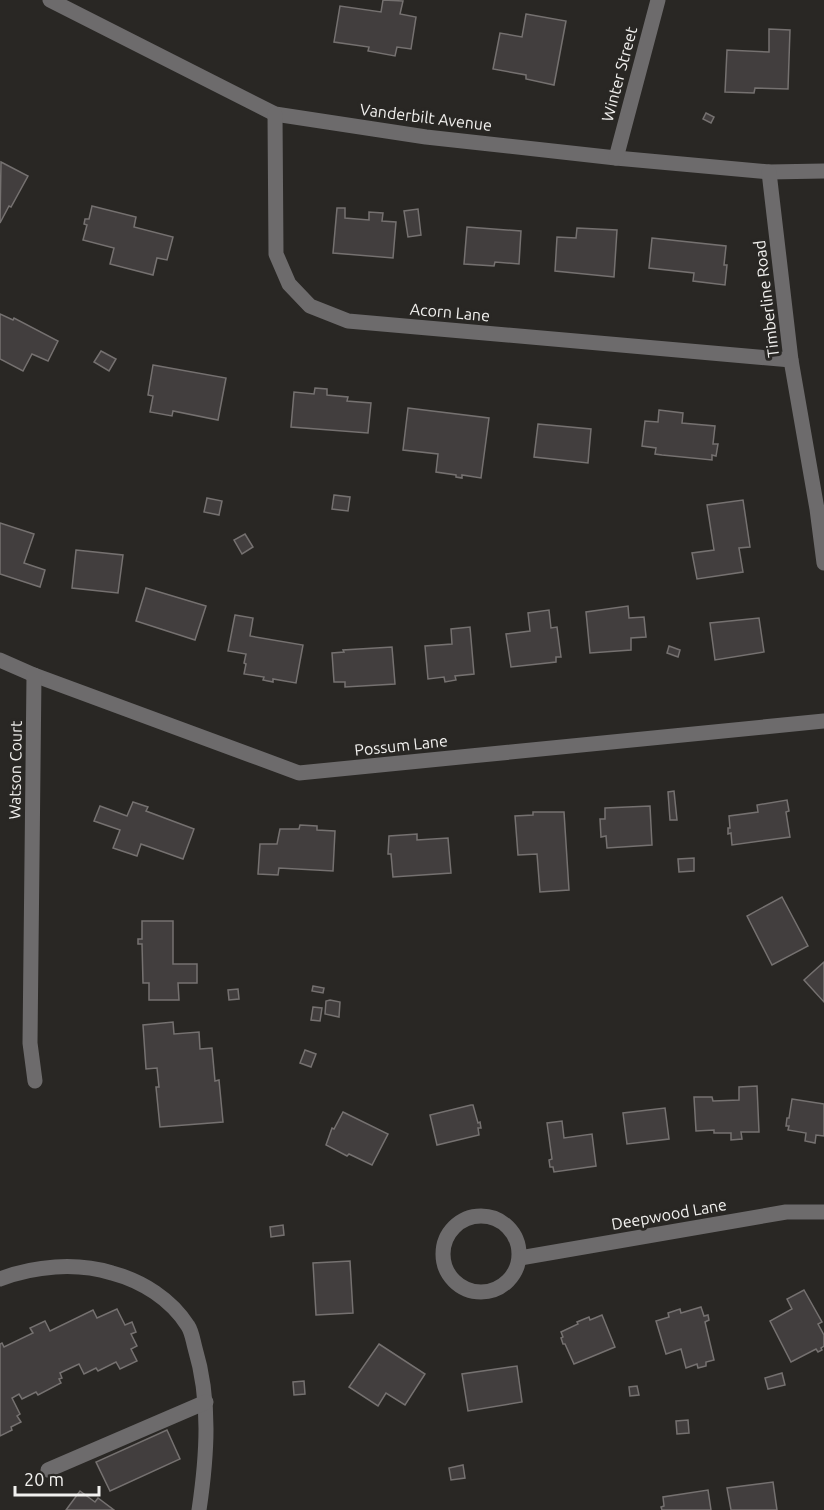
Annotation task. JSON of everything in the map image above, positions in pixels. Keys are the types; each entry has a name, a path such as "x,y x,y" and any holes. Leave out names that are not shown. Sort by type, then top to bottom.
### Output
{"street":[{"name":"Winter Street","path":"616,158 658,0"},
{"name":"Vanderbilt Avenue","path":"55,1 275,114 426,137 616,158 769,172 824,171"},
{"name":"Acorn Lane","path":"275,114 276,254 289,284 310,306 348,321 791,360"},
{"name":"Timberline Road","path":"769,172 791,360 824,563"},
{"name":"Possum Lane","path":"0,660 34,675 299,773 824,722"},
{"name":"Watson Court","path":"34,675 30,1043 35,1081"},
{"name":"Deepwood Lane","path":"520,1258 786,1212 824,1212"},
{"path":"481,1216 494,1218 509,1228 519,1245 520,1258 510,1280 500,1288 488,1293 475,1293 453,1281 446,1270 443,1258 444,1245 449,1234 458,1224 469,1218 481,1216"},
{"path":"0,1279 40,1269 69,1266 97,1268 127,1277 157,1293 175,1309 189,1328 200,1363 206,1402 205,1465 198,1510"},
{"path":"48,1470 206,1402"}],"building":[{"path":"383,0 403,1 400,14 416,17 411,49 397,47 395,56 368,51 369,47 334,42 340,6 381,12"},
{"path":"526,14 566,21 554,85 526,79 526,75 493,69 500,33 522,37"},
{"path":"769,29 790,30 788,89 755,88 754,93 725,92 727,50 769,52"},
{"path":"706,113 714,117 711,123 703,119"},
{"path":"1,162 28,176 0,223"},
{"path":"92,206 136,217 134,227 173,237 167,260 157,258 153,275 110,264 114,248 83,240 87,225 84,224 85,219 89,219"},
{"path":"337,208 345,208 345,218 369,220 369,212 383,213 382,221 396,222 393,258 333,253"},
{"path":"418,209 421,235 408,237 404,211"},
{"path":"467,227 521,231 519,264 495,262 494,266 464,264"},
{"path":"577,228 617,230 614,277 555,271 557,237 576,238"},
{"path":"652,238 726,246 725,285 693,281 694,273 649,268"},
{"path":"0,314 13,320 14,318 58,341 48,361 32,354 23,371 0,359"},
{"path":"101,351 116,359 109,371 94,362"},
{"path":"153,365 226,378 218,420 173,411 172,416 150,412 153,396 148,395"},
{"path":"315,388 327,389 327,395 348,397 347,401 371,403 368,433 291,427 294,392 314,394"},
{"path":"408,408 489,418 481,478 462,475 462,478 436,472 438,454 403,450"},
{"path":"659,410 683,413 682,423 715,426 713,444 718,444 716,456 712,455 712,460 662,455 655,454 656,448 642,446 645,421 658,422"},
{"path":"538,424 591,429 588,463 534,457"},
{"path":"334,495 350,497 348,511 332,509"},
{"path":"207,498 222,501 219,515 204,512"},
{"path":"743,500 750,547 739,548 743,572 697,579 692,553 714,550 707,505"},
{"path":"0,523 34,534 24,563 45,570 40,587 0,574"},
{"path":"245,534 253,547 242,554 234,540"},
{"path":"76,550 123,555 118,593 72,588"},
{"path":"146,588 206,606 195,640 136,621"},
{"path":"628,606 629,618 644,617 646,637 631,638 631,650 590,653 586,612"},
{"path":"549,610 551,628 557,627 561,657 556,657 556,662 511,667 506,634 530,631 528,613"},
{"path":"235,615 253,618 250,636 303,645 296,683 273,679 273,682 263,680 264,677 244,674 246,654 228,651"},
{"path":"759,618 764,652 715,660 710,623"},
{"path":"470,627 474,674 455,676 456,680 445,682 444,677 428,679 425,646 452,644 451,629"},
{"path":"669,646 680,650 678,657 667,653"},
{"path":"392,647 395,684 345,687 345,682 334,682 332,653 344,652 343,650"},
{"path":"674,791 677,820 670,820 668,792"},
{"path":"787,800 789,811 786,812 790,837 732,845 731,833 728,834 729,816 758,812 757,805"},
{"path":"133,802 148,807 146,811 194,829 183,859 141,844 137,856 113,848 120,830 94,821 100,806 127,816"},
{"path":"650,806 652,845 607,848 606,836 601,837 600,819 605,819 605,808"},
{"path":"533,812 564,812 569,890 540,892 537,854 518,855 515,816 533,815"},
{"path":"300,825 317,826 317,830 335,831 333,871 279,868 278,875 258,874 260,844 277,844 280,829 299,829"},
{"path":"417,834 417,840 448,838 451,873 393,877 391,854 388,854 389,836"},
{"path":"694,858 694,871 679,872 678,859"},
{"path":"782,897 808,946 772,965 747,916"},
{"path":"142,921 173,921 173,964 197,964 197,983 178,983 179,1000 149,1000 149,983 143,983 142,944 138,944 138,939 142,939"},
{"path":"824,962 824,1002 804,980"},
{"path":"313,986 324,988 323,993 312,991"},
{"path":"238,989 239,999 229,1000 228,990"},
{"path":"326,1001 340,1002 339,1017 325,1014"},
{"path":"313,1007 322,1008 320,1021 311,1020"},
{"path":"173,1022 174,1034 199,1032 200,1049 212,1048 215,1081 219,1080 223,1122 160,1127 156,1087 159,1087 157,1068 146,1069 143,1025"},
{"path":"305,1050 316,1054 311,1067 300,1063"},
{"path":"757,1086 759,1132 741,1132 742,1139 731,1140 731,1133 714,1133 714,1130 696,1131 694,1097 712,1097 713,1101 739,1100 739,1087"},
{"path":"792,1099 824,1104 824,1136 816,1135 815,1143 805,1141 806,1133 788,1130 787,1118 789,1118"},
{"path":"473,1105 478,1123 480,1122 479,1135 437,1145 430,1115"},
{"path":"665,1108 669,1139 627,1144 623,1113"},
{"path":"343,1112 388,1134 372,1165 326,1145 332,1128 334,1129"},
{"path":"562,1121 564,1138 592,1134 596,1166 554,1172 553,1167 550,1167 549,1160 552,1159 547,1123"},
{"path":"283,1225 284,1235 271,1237 270,1227"},
{"path":"350,1261 353,1313 316,1315 313,1263"},
{"path":"804,1290 822,1322 818,1324 824,1335 824,1346 818,1352 816,1349 791,1362 770,1321 792,1309 787,1299"},
{"path":"701,1307 704,1316 708,1315 709,1320 705,1322 714,1360 706,1362 706,1366 698,1368 697,1364 686,1368 681,1349 666,1354 656,1321 669,1317 668,1313 680,1309 681,1313"},
{"path":"117,1309 125,1325 132,1322 136,1332 131,1334 137,1346 131,1349 137,1361 120,1369 116,1362 98,1371 96,1368 84,1374 79,1364 60,1373 61,1383 38,1395 36,1392 22,1399 19,1394 12,1398 20,1414 17,1416 21,1422 0,1436 0,1344 2,1343 4,1347 33,1333 30,1328 45,1321 50,1331 93,1310 97,1318"},
{"path":"602,1315 615,1347 574,1364 563,1344 561,1332 589,1317 590,1320"},
{"path":"379,1344 425,1374 405,1405 386,1393 378,1406 349,1387"},
{"path":"517,1366 522,1402 468,1411 462,1374"},
{"path":"782,1373 785,1385 768,1389 765,1378"},
{"path":"304,1381 305,1394 294,1395 293,1382"},
{"path":"637,1386 639,1395 630,1396 629,1387"},
{"path":"688,1420 689,1433 677,1434 676,1421"},
{"path":"167,1430 180,1459 110,1491 96,1462"},
{"path":"463,1465 465,1478 451,1480 449,1468"},
{"path":"773,1482 777,1510 731,1510 727,1488"},
{"path":"708,1490 711,1510 662,1510 663,1497"},
{"path":"80,1491 95,1502 98,1498 114,1510 66,1510"}]}
